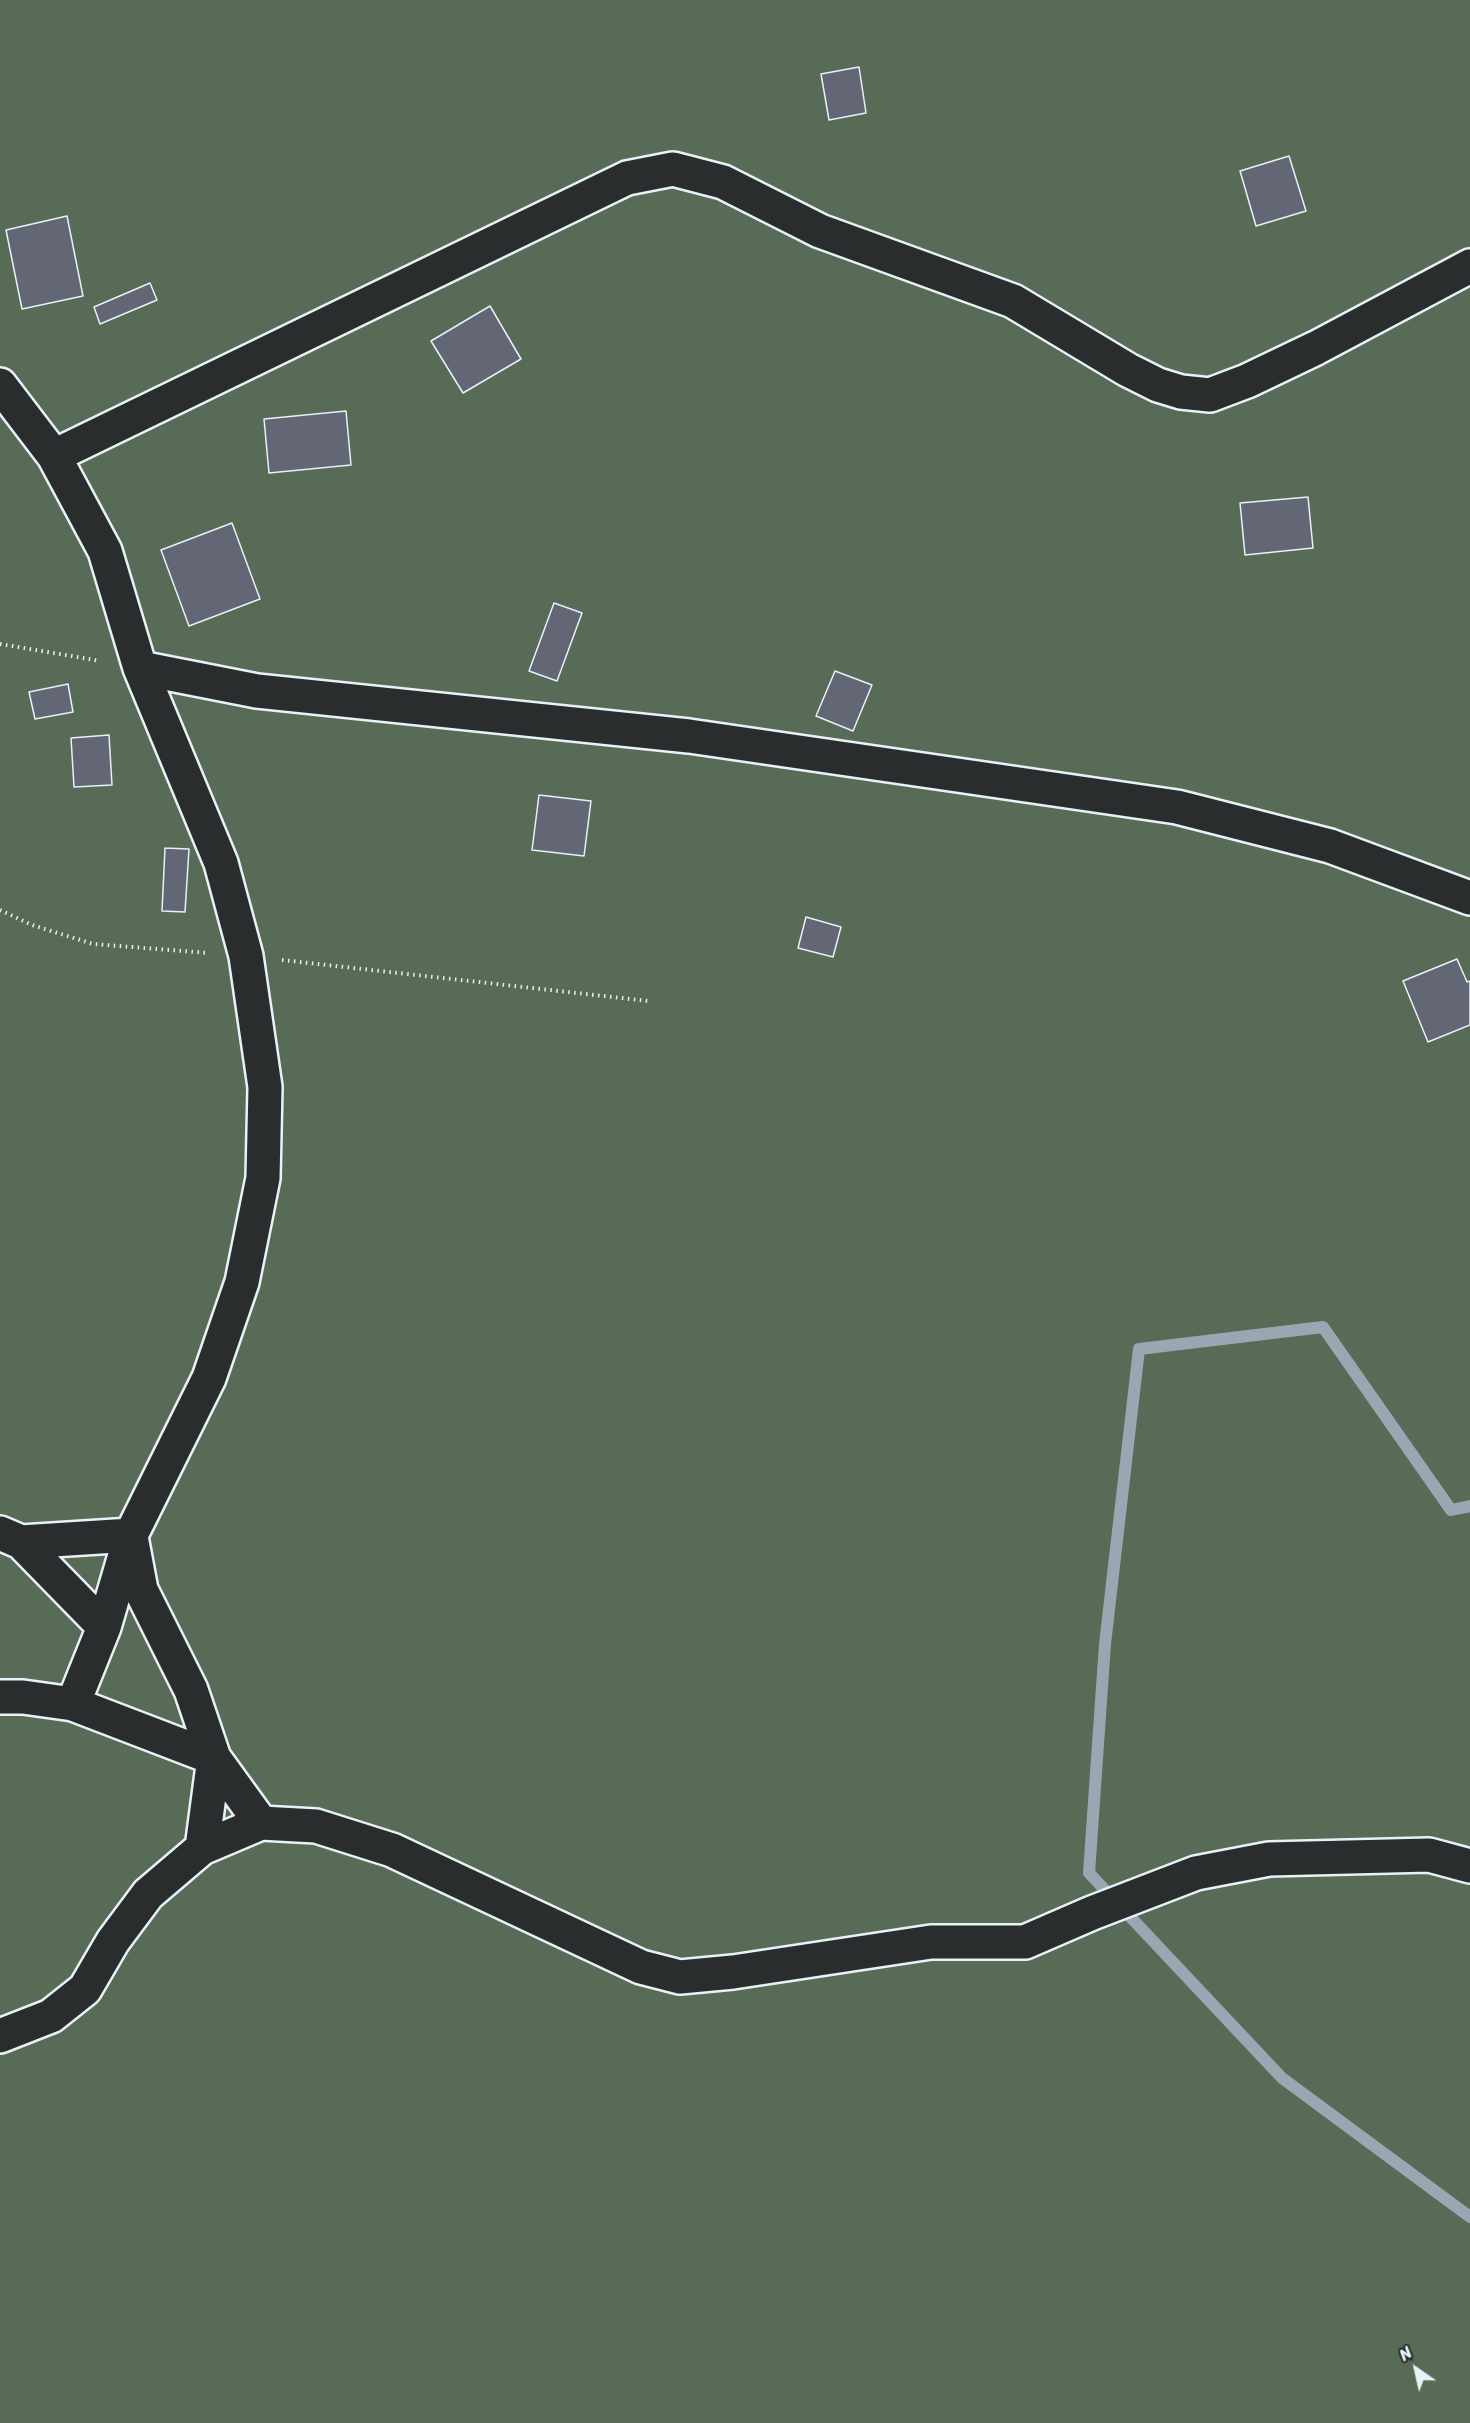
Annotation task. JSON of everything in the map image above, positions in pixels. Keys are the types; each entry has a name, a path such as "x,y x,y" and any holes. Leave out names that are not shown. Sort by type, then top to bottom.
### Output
{"street":[{"path":"54,456 627,178 673,169 723,182 820,231 1013,301 1128,370 1158,385 1181,392 1210,395 1247,381 1316,348 1470,266"},
{"path":"0,385 54,456 105,551 140,668 221,863 246,956 265,1087 263,1178 242,1282 209,1378 131,1535 104,1627 74,1704"},
{"path":"140,668 257,691 689,736 1177,807 1330,846 1470,898"},
{"path":"10,1537 131,1535"},
{"path":"131,1535 141,1590 191,1690 214,1758 261,1824"},
{"path":"10,1537 104,1627"},
{"path":"0,1697 23,1697 74,1704 214,1758"},
{"path":"202,1848 214,1758"},
{"path":"0,2036 51,2016 85,1989 113,1941 148,1894 202,1848 261,1824 316,1826 392,1850 641,1967 680,1977 733,1972 931,1942 1025,1942 1092,1913 1196,1873 1269,1859 1429,1855 1470,1866"}],"path":[{"path":"0,644 140,668"},
{"path":"0,910 32,925 93,945 246,956 648,1001"}],"green space":[{"path":"0,0 1470,0 1470,2423 0,2423"}],"building":[{"path":"859,67 866,113 829,120 821,74"},
{"path":"1289,156 1306,211 1256,226 1240,171"},
{"path":"67,216 83,296 22,309 6,230"},
{"path":"150,283 157,300 100,324 94,307"},
{"path":"490,306 521,359 463,393 431,341"},
{"path":"346,411 351,465 269,473 264,419"},
{"path":"1308,497 1313,548 1245,555 1240,503"},
{"path":"232,523 260,599 189,626 161,550"},
{"path":"554,603 582,613 557,681 529,671"},
{"path":"835,671 872,685 853,731 816,716"},
{"path":"68,684 73,712 35,719 29,692"},
{"path":"109,735 112,785 74,787 71,738"},
{"path":"539,795 591,801 584,856 532,850"},
{"path":"165,848 189,849 185,912 162,911"},
{"path":"806,917 841,927 833,957 798,948"},
{"path":"1457,959 1467,982 1470,981 1470,1025 1428,1042 1403,981"}],"waterway":[{"path":"1470,1506 1451,1510 1323,1327 1139,1349 1105,1644 1089,1873 1282,2078 1470,2217"}]}
